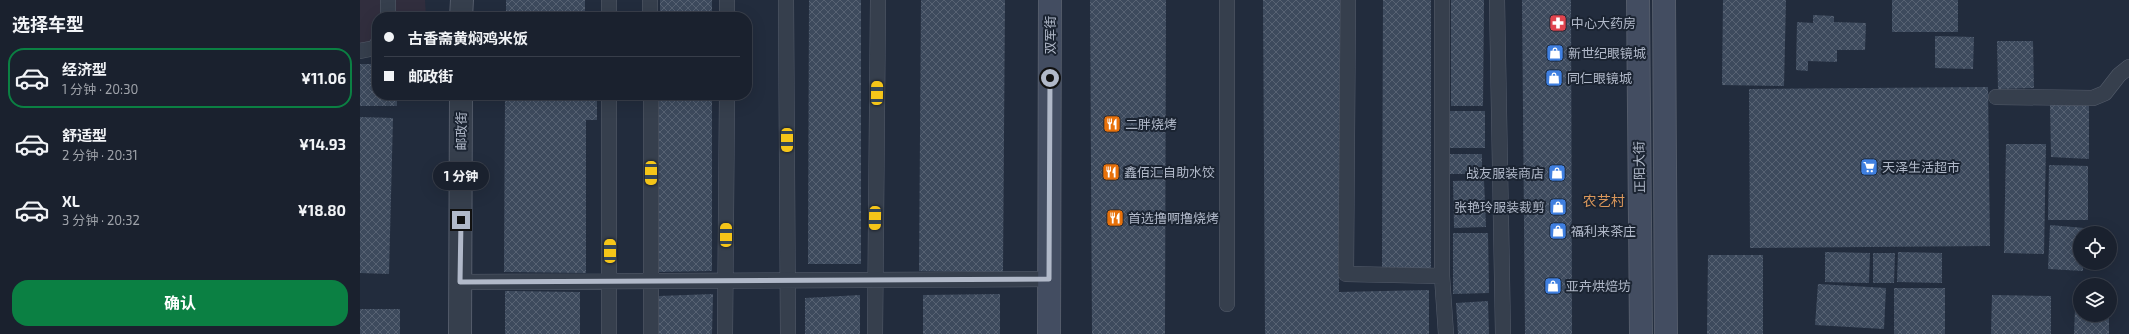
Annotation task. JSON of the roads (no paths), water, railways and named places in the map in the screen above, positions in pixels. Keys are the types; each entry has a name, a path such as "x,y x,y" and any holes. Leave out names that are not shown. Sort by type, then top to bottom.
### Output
{"main road":[{"name":"双军街","path":"1049,334 1050,0"},
{"name":"正阳大街","path":"1638,0 1641,334"},
{"name":"正阳大街","path":"1664,0 1666,334"}],"street":[{"path":"462,0 462,12"},
{"name":"邮政街","path":"460,334 461,100"}],"lane":[{"path":"388,0 388,12"},
{"path":"609,0 609,12"},
{"path":"650,0 650,12"},
{"path":"727,0 727,12"},
{"path":"786,0 788,334"},
{"path":"875,334 874,280 878,0"},
{"path":"1227,0 1227,304"},
{"path":"1348,0 1346,274 1442,276"},
{"path":"1442,0 1442,276 1446,334"},
{"path":"1496,0 1503,334"},
{"path":"360,51 372,48"},
{"path":"1996,97 2093,98 2105,93 2119,75 2129,67"},
{"path":"609,100 609,334"},
{"path":"651,100 651,334"},
{"path":"725,334 727,100"},
{"path":"460,282 1049,279"}],"place":[{"name":"中心大药房","path":"1558,23"},
{"name":"新世纪眼镜城","path":"1555,53"},
{"name":"同仁眼镜城","path":"1554,78"},
{"name":"二胖烧烤","path":"1112,124"},
{"name":"天泽生活超市","path":"1869,167"},
{"name":"鑫佰汇自助水饺","path":"1111,172"},
{"name":"战友服装商店","path":"1557,173"},
{"name":"张艳玲服装裁剪","path":"1558,207"},
{"name":"首选撸啊撸烧烤","path":"1115,218"},
{"name":"福利来茶庄","path":"1558,231"},
{"name":"亚卉烘焙坊","path":"1553,286"}],"district":[{"name":"农艺村","path":"1604,200"}]}
